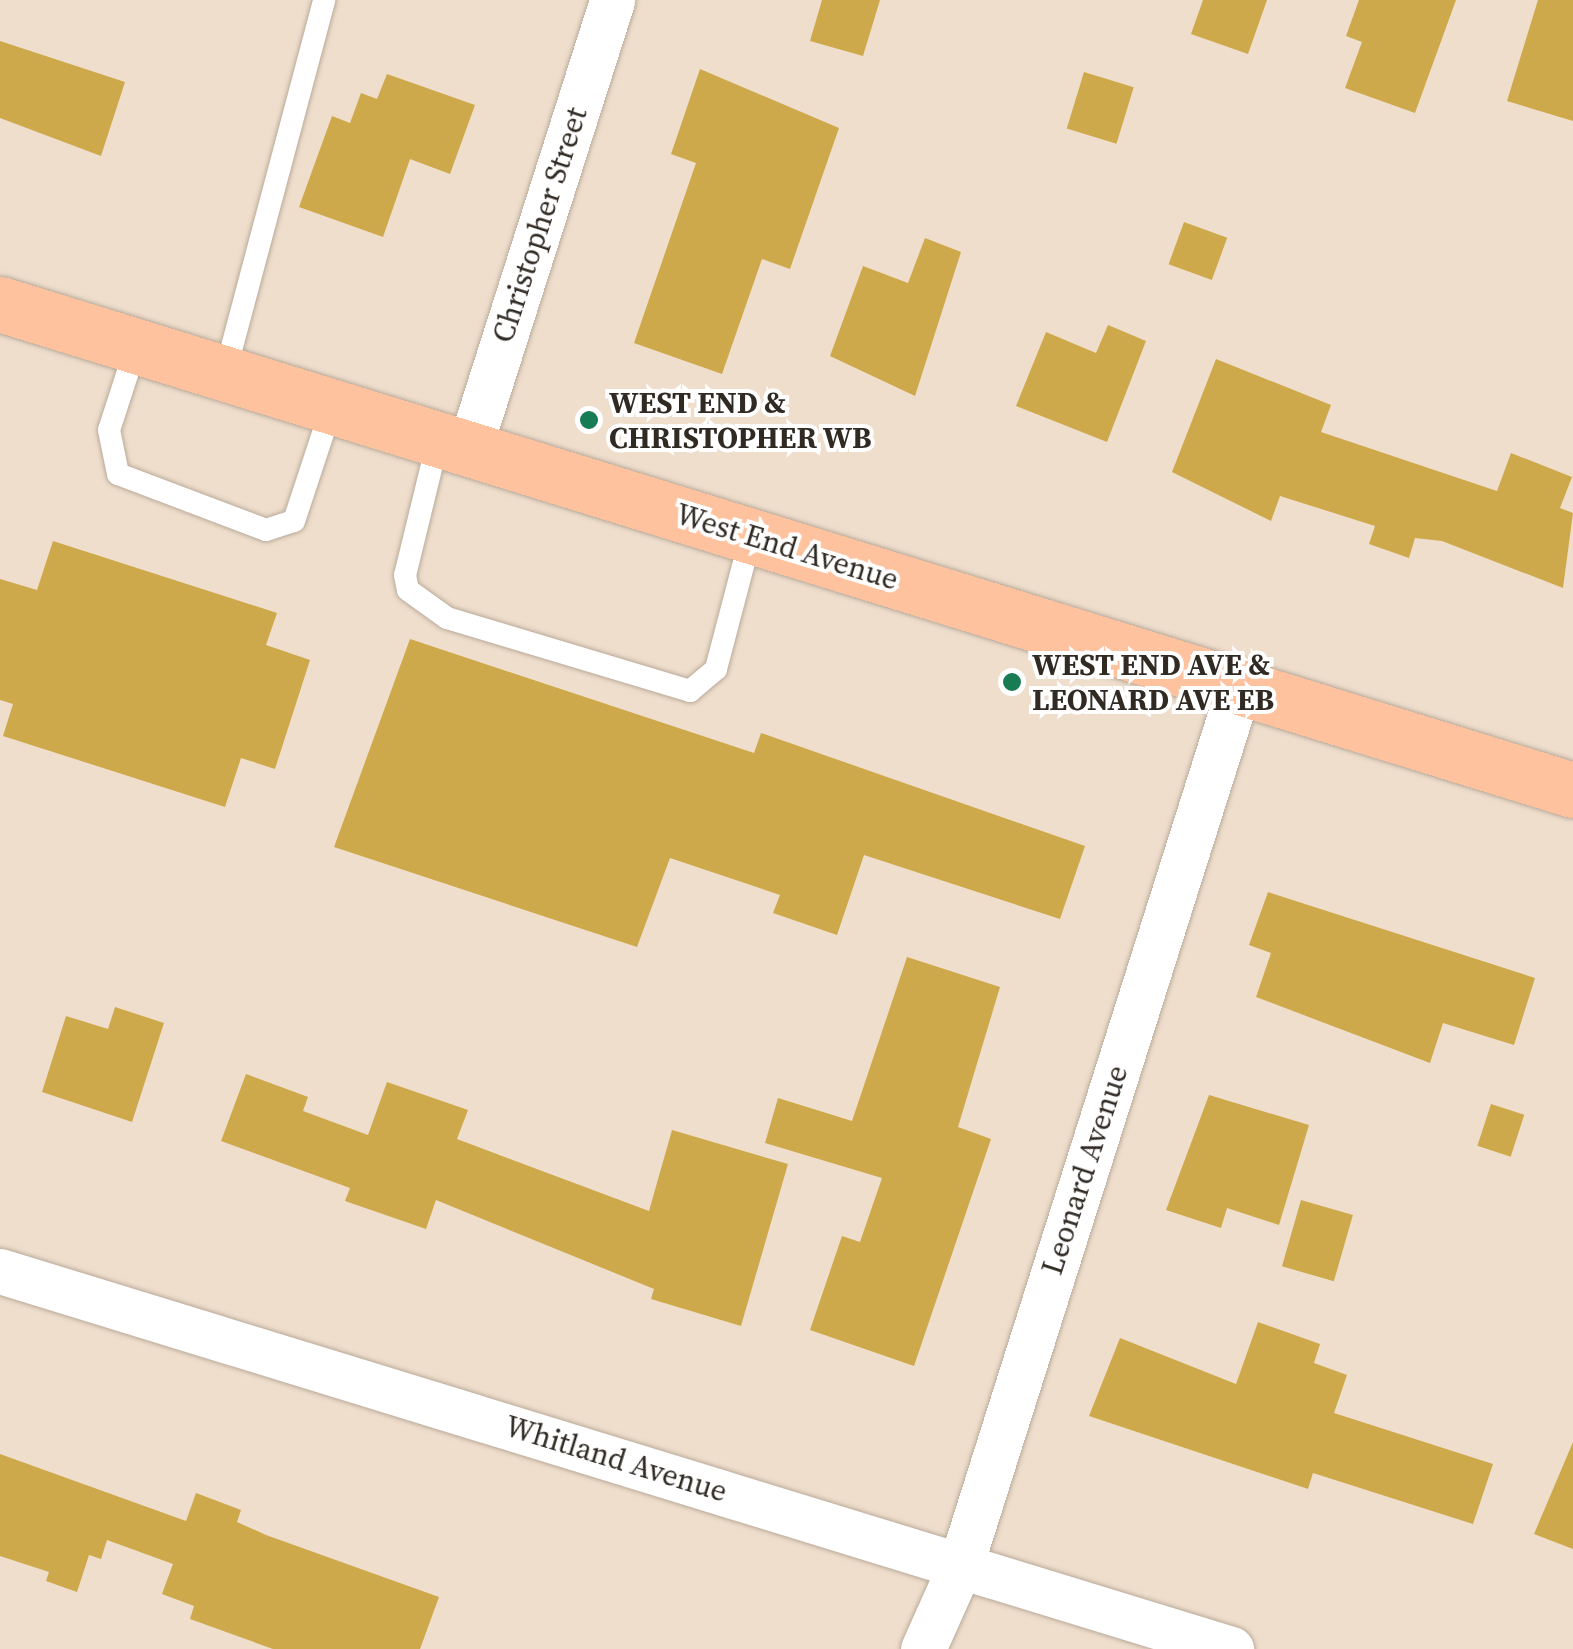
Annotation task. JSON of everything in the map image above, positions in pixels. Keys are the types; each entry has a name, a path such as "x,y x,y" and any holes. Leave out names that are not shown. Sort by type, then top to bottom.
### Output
{"main road":[{"name":"West End Avenue","path":"0,304 1573,790"}],"street":[{"name":"Christopher Street","path":"454,444 612,0"},
{"name":"Leonard Avenue","path":"922,1649 961,1564 1239,687"},
{"name":"Whitland Avenue","path":"0,1270 1231,1649"}],"lane":[{"path":"225,374 324,0"},
{"path":"136,347 108,430 118,474 266,530 294,521 332,406"},
{"path":"454,444 405,574 408,590 446,618 690,691 716,669 751,536"}],"building":[{"path":"822,0 880,0 863,56 810,41"},
{"path":"1203,0 1267,0 1248,54 1191,34"},
{"path":"1359,0 1456,0 1415,113 1345,88 1362,42 1346,36"},
{"path":"1538,0 1573,0 1573,121 1507,101"},
{"path":"0,41 125,82 101,156 0,118"},
{"path":"700,69 839,128 790,269 762,259 722,374 634,343 696,163 671,154"},
{"path":"1084,72 1134,87 1116,144 1067,128"},
{"path":"387,74 475,105 450,174 410,159 383,237 299,207 332,116 350,123 361,93 377,99"},
{"path":"1184,222 1227,238 1212,280 1169,264"},
{"path":"925,238 961,252 915,396 830,356 863,266 908,283"},
{"path":"1108,325 1146,341 1107,442 1016,406 1046,332 1096,353"},
{"path":"1216,359 1331,405 1321,432 1497,491 1511,453 1572,477 1560,508 1573,513 1563,588 1442,541 1415,538 1409,558 1369,544 1375,526 1280,496 1271,521 1172,472"},
{"path":"53,541 277,613 266,645 310,660 275,769 241,758 225,807 3,736 13,704 0,700 0,579 37,590"},
{"path":"410,639 754,753 761,733 1085,846 1060,919 864,855 837,935 773,913 780,895 670,858 637,947 334,847"},
{"path":"1268,892 1535,978 1514,1045 1443,1023 1430,1063 1256,997 1271,953 1249,945"},
{"path":"907,957 1000,987 958,1127 991,1139 914,1366 810,1330 842,1236 860,1242 882,1178 765,1143 778,1098 852,1121"},
{"path":"115,1007 164,1023 132,1122 42,1092 66,1016 108,1029"},
{"path":"246,1074 308,1097 303,1111 368,1135 387,1082 468,1110 457,1139 649,1211 672,1130 788,1164 741,1326 651,1299 654,1289 436,1200 426,1229 345,1201 350,1188 221,1141"},
{"path":"1209,1095 1309,1125 1279,1225 1227,1208 1221,1228 1166,1210"},
{"path":"1491,1104 1524,1115 1511,1157 1477,1146"},
{"path":"1301,1200 1353,1215 1334,1281 1282,1266"},
{"path":"1258,1322 1320,1344 1314,1363 1347,1375 1334,1413 1493,1464 1473,1524 1313,1473 1308,1489 1089,1416 1120,1338 1236,1384"},
{"path":"1573,1442 1573,1549 1534,1534"},
{"path":"0,1454 186,1521 196,1493 241,1510 237,1522 266,1535 439,1597 420,1649 273,1649 190,1619 194,1606 162,1594 173,1564 107,1540 101,1559 89,1555 77,1592 46,1581 49,1572 0,1556"}],"place":[{"name":"WEST END & CHRISTOPHER WB","path":"589,420"},
{"name":"WEST END AVE & LEONARD AVE EB","path":"1012,682"}]}
